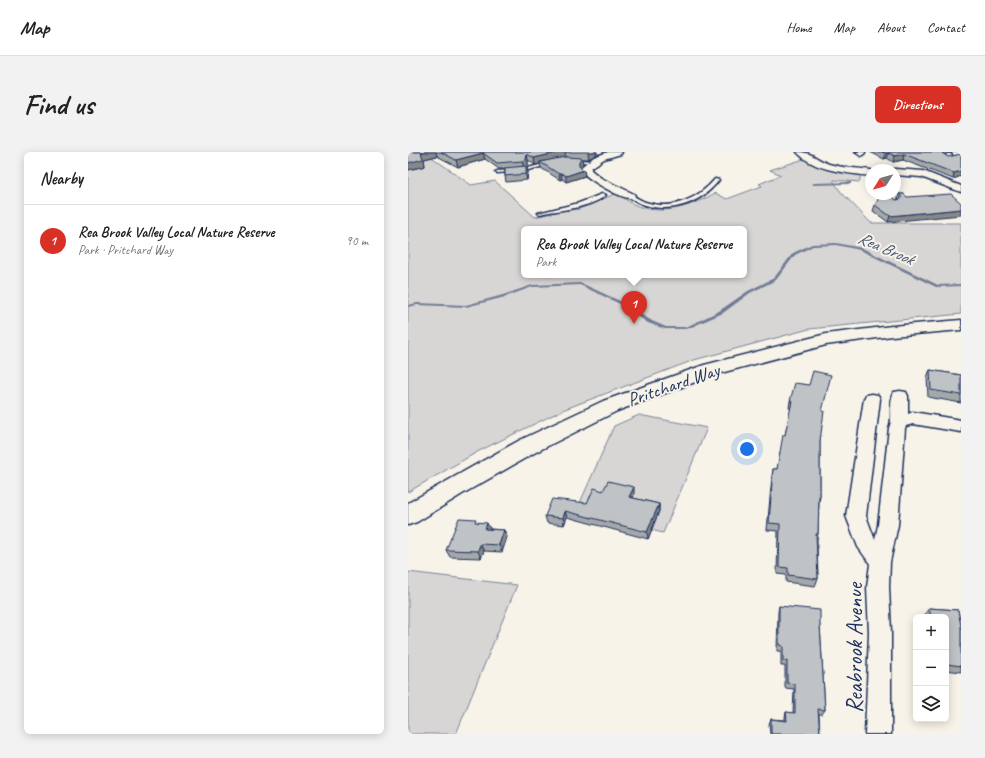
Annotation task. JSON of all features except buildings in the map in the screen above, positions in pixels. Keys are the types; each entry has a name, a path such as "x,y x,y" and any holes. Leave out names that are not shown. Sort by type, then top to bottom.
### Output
{"main road":[{"name":"Pritchard Way","path":"408,515 456,486 542,439 610,406 711,369 826,340 892,331 961,325"}],"street":[{"path":"618,152 599,157 590,162 586,167 586,172 598,180 617,188 630,196"},
{"path":"801,152 827,166 842,170 865,172"},
{"path":"946,158 958,154"},
{"path":"901,172 923,174 961,189"},
{"path":"604,195 617,188"},
{"path":"949,196 961,193"},
{"name":"Reabrook Avenue","path":"878,734 880,633 878,587 880,562 888,525 897,428 900,422 900,396"},
{"name":"Reabrook Avenue","path":"872,399 856,516 868,547 880,562"},
{"path":"900,422 913,418 961,426"}],"lane":[{"path":"566,160 590,162"},
{"path":"497,172 524,170 559,161"},
{"path":"630,196 652,206 673,206 701,196 717,180"},
{"path":"540,213 582,205 594,201 604,195"}],"shaded area":[{"path":"408,155 430,156 471,185 495,181 535,217 561,211 579,209 617,193 633,204 654,210 675,209 686,206 715,193 727,199 762,186 759,184 781,175 770,170 807,158 860,174 860,182 834,180 834,182 841,192 871,223 961,223 961,314 809,329 694,360 565,409 479,451 408,492"},
{"path":"639,415 707,428 663,533 651,530 659,511 630,504 634,494 575,514 614,426"},
{"path":"408,572 517,585 456,734 408,734"}],"waterway":[{"path":"814,184 850,183"},
{"name":"Rea Brook","path":"408,306 417,304 466,306 504,296 532,286 581,284 621,303 650,322 665,328 687,328 721,312 749,292 775,279 794,254 812,245 836,244 861,249 937,286 961,285"}],"place":[{"name":"Rea Brook Valley Local Nature Reserve","path":"634,324"}]}
